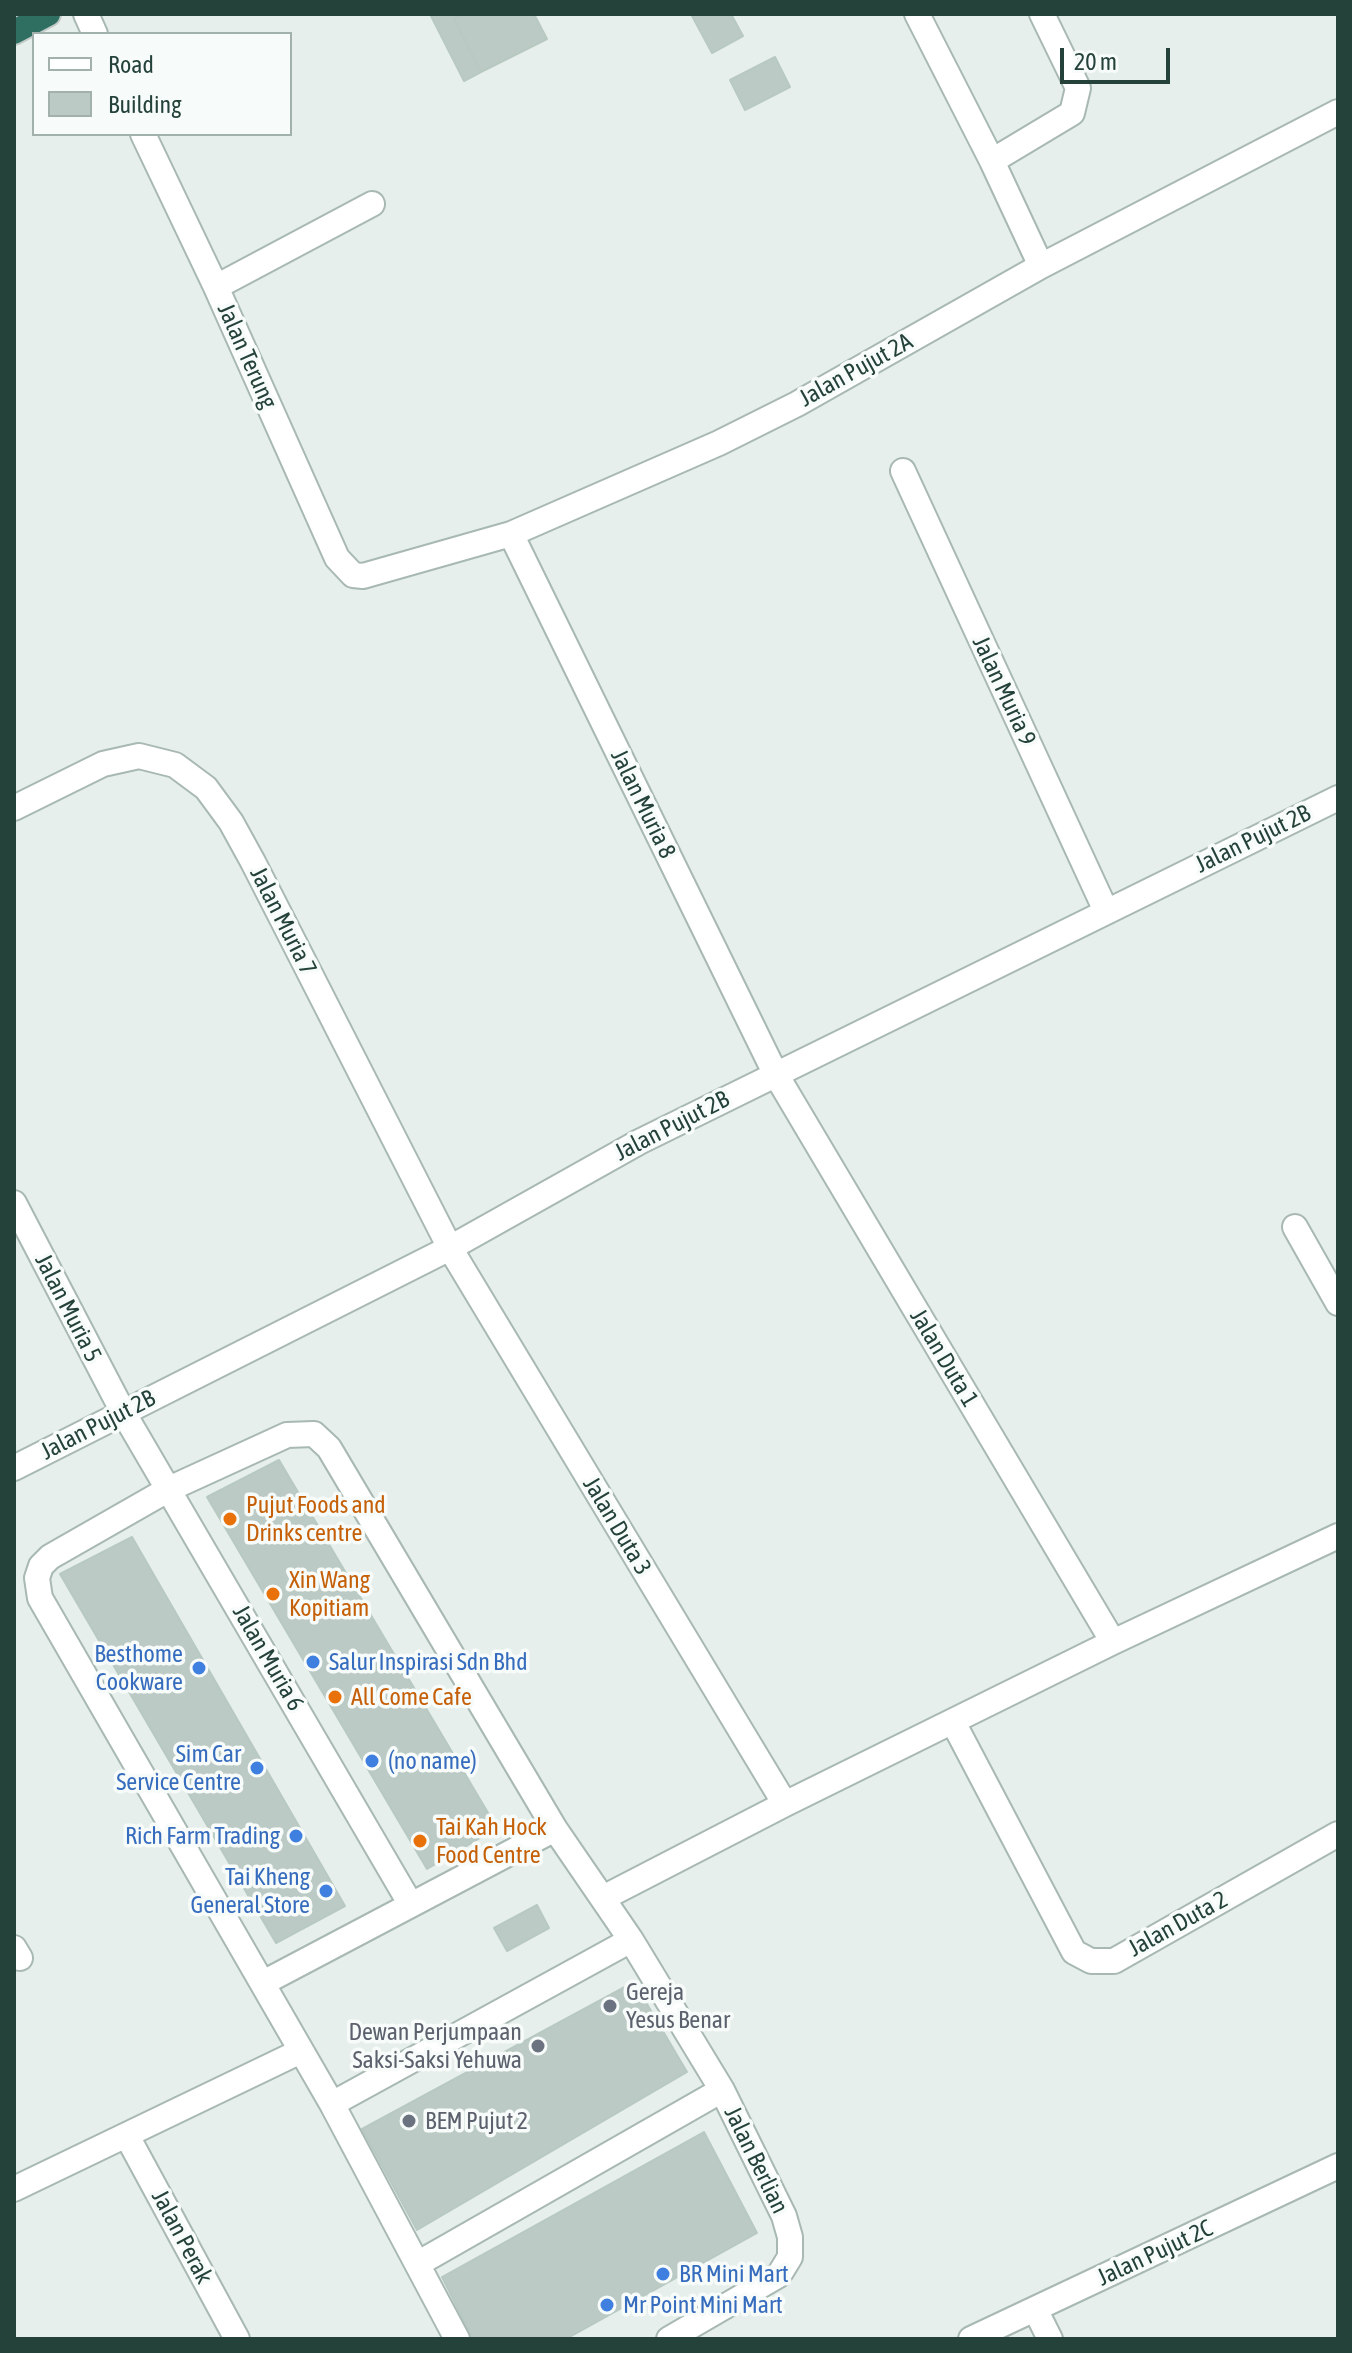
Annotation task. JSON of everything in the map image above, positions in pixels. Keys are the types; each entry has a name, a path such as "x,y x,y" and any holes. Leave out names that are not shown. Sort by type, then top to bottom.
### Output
{"highway":[{"path":"14,32 48,14"}],"street":[{"path":"917,14 1041,266"},
{"path":"992,161 1072,113 1078,88 1042,14"},
{"name":"Jalan Pujut 2A","path":"353,575 373,575 511,534 719,443 797,404 1041,266 1338,112"},
{"name":"Jalan Terung","path":"144,136 216,287 337,558 353,575"},
{"path":"216,287 372,204"},
{"name":"Jalan Muria 9","path":"903,471 1106,911"},
{"name":"Jalan Muria 8","path":"511,534 775,1073"},
{"name":"Jalan Muria 7","path":"16,804 103,764 139,756 175,765 206,788 231,822 253,862 450,1248"},
{"name":"Jalan Pujut 2B","path":"14,1468 450,1248 639,1142 775,1073 1338,798"},
{"name":"Jalan Duta 1","path":"775,1073 1113,1642"},
{"name":"Jalan Muria 5","path":"14,1203 123,1412"},
{"path":"1295,1227 1338,1303"},
{"name":"Jalan Duta 3","path":"450,1248 785,1804"},
{"name":"Jalan Muria 6","path":"123,1412 411,1905"},
{"name":"Jalan Berlian","path":"169,1489 287,1435 314,1434 329,1448 555,1829 631,1940 722,2090 784,2216 790,2237 790,2257 779,2275 669,2339"},
{"path":"169,1489 50,1557 41,1566 37,1578 40,1598 332,2104 457,2339"},
{"path":"603,1898 1113,1642 1338,1536"},
{"name":"Jalan Duta 2","path":"953,1722 1074,1952 1091,1961 1114,1961 1338,1834"},
{"path":"263,1983 555,1829"},
{"path":"332,2104 631,1940"},
{"path":"14,2189 301,2051"},
{"path":"419,2263 722,2090"},
{"name":"Jalan Perak","path":"127,2136 237,2339"},
{"name":"Jalan Pujut 2C","path":"971,2339 1338,2166"},
{"path":"1035,2309 1050,2339"}],"building":[{"path":"430,14 464,14 454,19 481,72 464,81"},
{"path":"464,14 534,14 547,39 481,72 454,19"},
{"path":"691,14 731,14 743,36 712,53"},
{"path":"775,57 790,87 745,110 730,80"},
{"path":"279,1460 497,1828 427,1869 207,1497"},
{"path":"132,1537 345,1906 276,1943 60,1574"},
{"path":"537,1905 549,1928 507,1951 494,1928"},
{"path":"634,1982 687,2072 417,2230 362,2129"},
{"path":"704,2132 757,2233 566,2339 473,2339 442,2277"}],"place":[{"name":"Pujut Foods and Drinks centre","path":"230,1519"},
{"name":"Xin Wang Kopitiam","path":"273,1594"},
{"name":"Salur Inspirasi Sdn Bhd","path":"313,1662"},
{"name":"Besthome Cookware","path":"199,1668"},
{"name":"All Come Cafe","path":"335,1697"},
{"name":"(no name)","path":"372,1761"},
{"name":"Sim Car Service Centre","path":"257,1768"},
{"name":"Rich Farm Trading","path":"296,1836"},
{"name":"Tai Kah Hock Food Centre","path":"420,1841"},
{"name":"Tai Kheng General Store","path":"326,1891"},
{"name":"Gereja Yesus Benar","path":"610,2006"},
{"name":"Dewan Perjumpaan Saksi-Saksi Yehuwa","path":"538,2046"},
{"name":"BEM Pujut 2","path":"409,2121"},
{"name":"BR Mini Mart","path":"663,2274"},
{"name":"Mr Point Mini Mart","path":"607,2305"}]}
